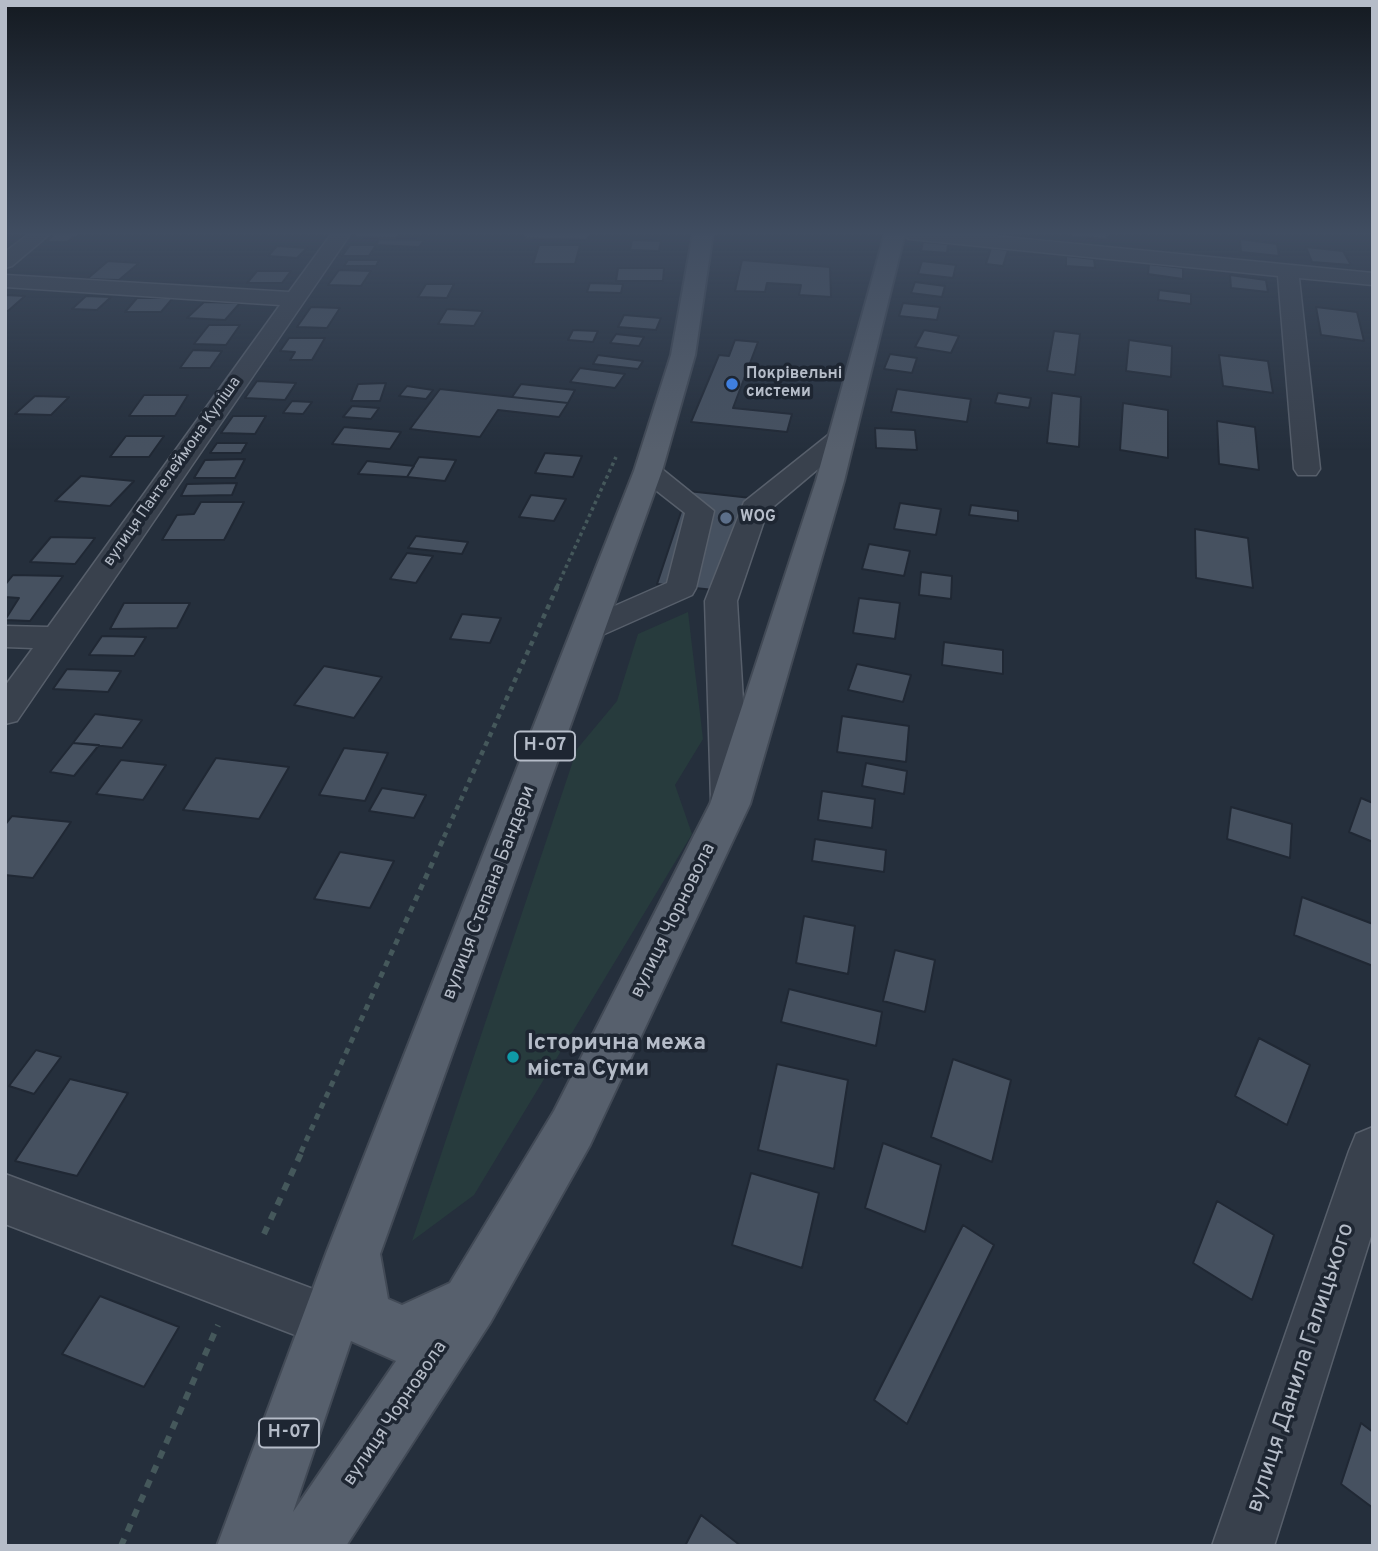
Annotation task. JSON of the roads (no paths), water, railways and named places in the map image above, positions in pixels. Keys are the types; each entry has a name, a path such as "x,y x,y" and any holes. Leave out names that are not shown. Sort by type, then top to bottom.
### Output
{"main road":[{"name":"вулиця Степана Бандери","path":"249,1546 354,1251 648,471 683,355 691,305"},
{"name":"вулиця Чорновола","path":"308,1546 470,1303 572,1128 730,804 841,437 876,305"},
{"path":"354,1251 362,1316 402,1335 470,1303"}],"street":[{"name":"вулиця Пантелеймона Куліша","path":"5,712 289,305"},
{"path":"1291,305 1307,469"},
{"path":"730,804 722,601 754,508 841,437"},
{"path":"589,629 681,589 700,511 648,471"},
{"path":"5,636 57,638"},
{"name":"вулиця Данила Галицького","path":"1243,1546 1373,1151"},
{"path":"5,1199 329,1321"}],"place":[{"name":"Покрівельні системи","path":"732,384"},
{"name":"WOG","path":"726,518"},
{"name":"Історична межа міста Суми","path":"513,1057"}]}
